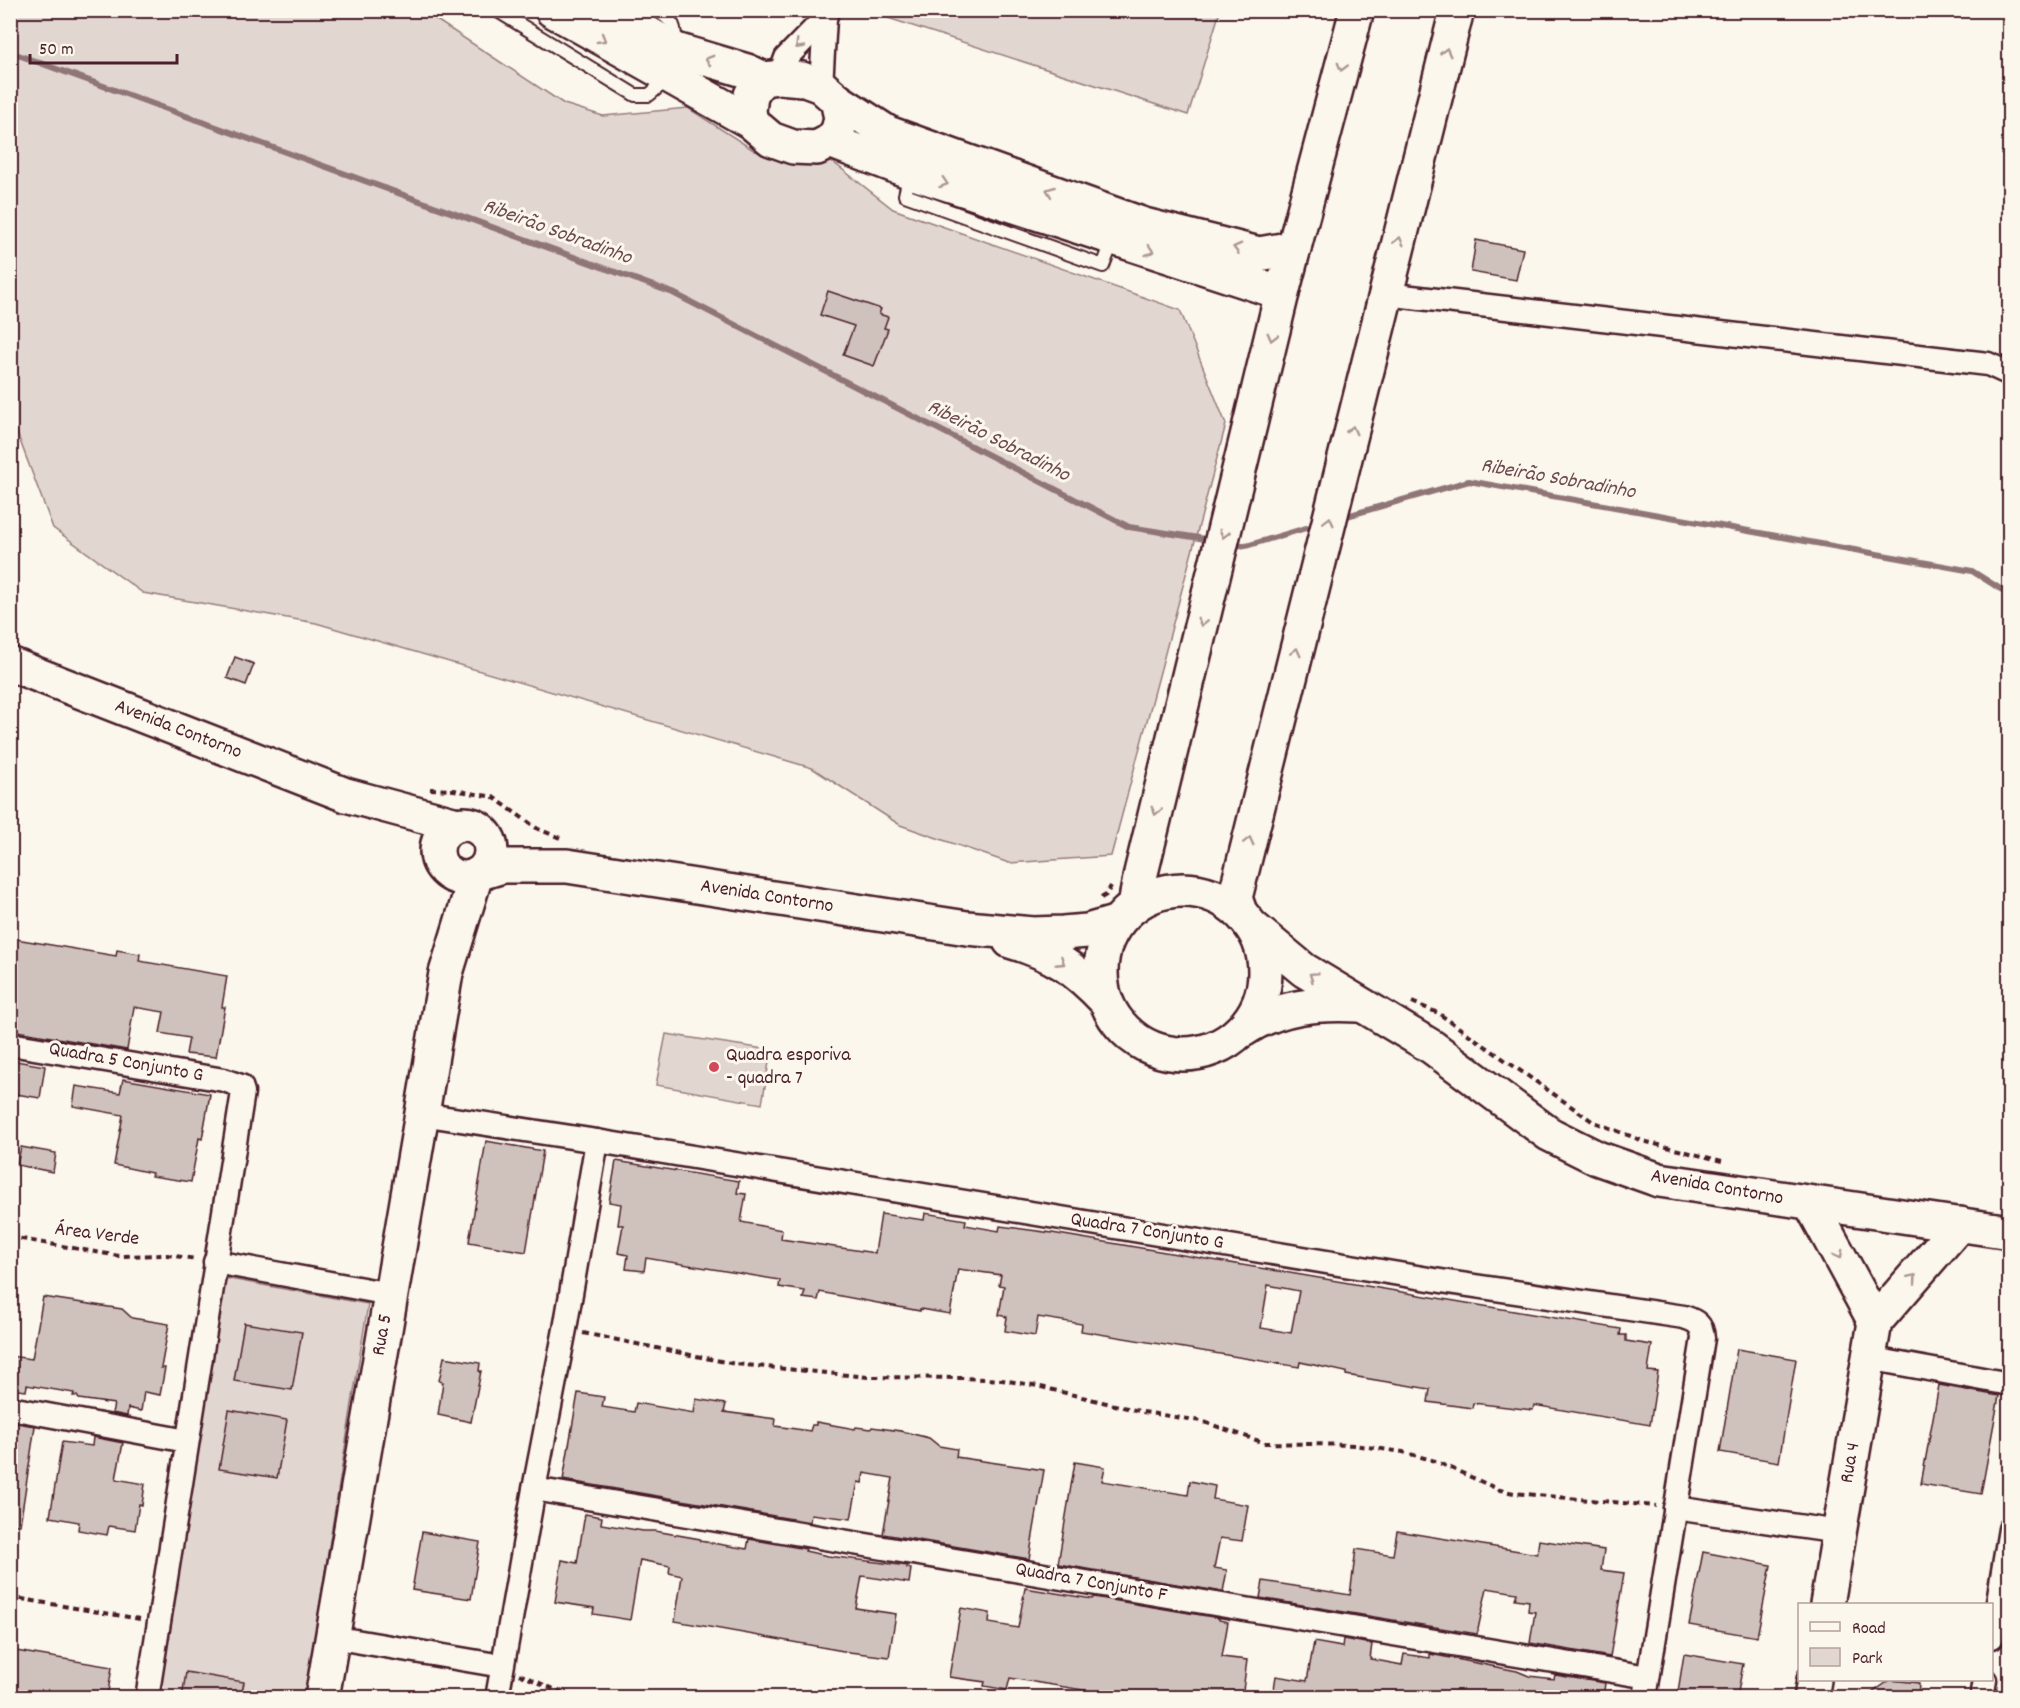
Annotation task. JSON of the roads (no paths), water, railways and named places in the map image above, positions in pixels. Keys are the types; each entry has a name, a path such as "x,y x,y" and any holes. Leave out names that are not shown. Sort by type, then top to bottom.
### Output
{"main road":[{"path":"552,10 673,64 747,71 772,78 802,79 829,93 888,133 1144,225 1259,254 1294,248"},
{"path":"608,10 673,64 771,138 793,147 817,148 830,141 838,131 841,118 829,93"},
{"path":"1115,903 1177,890 1200,891 1221,899 1242,912 1263,951 1265,980 1258,1006 1243,1030 1221,1047 1194,1055 1166,1054 1140,1043 1119,1025 1106,1000 1101,973 1115,903 1141,873 1282,293 1357,10"},
{"path":"1242,912 1320,555 1457,10"},
{"path":"751,122 749,111 751,95 756,86 772,78"},
{"path":"830,141 910,172 1113,240 1282,293"},
{"name":"Avenida Contorno","path":"10,664 346,795 566,853 967,928 1033,934 1087,931 1115,903"},
{"name":"Avenida Contorno","path":"346,795 425,843 441,865"},
{"path":"449,828 470,828 489,839 490,858 478,874 469,878 454,876 441,865 437,853 442,835 449,828"},
{"name":"Avenida Contorno","path":"478,874 503,866 566,853"},
{"name":"Rua 5","path":"441,865 446,908 446,973"},
{"name":"Rua 5","path":"321,1698 446,973 478,874"},
{"name":"Avenida Contorno","path":"1242,912 1304,970 1432,1047 1550,1134 1597,1158 1659,1180 2010,1232"},
{"name":"Avenida Contorno","path":"967,928 1054,957 1085,979 1106,1000"},
{"name":"Avenida Contorno","path":"1243,1030 1261,1018 1288,1008 1333,1004 1363,1005"},
{"path":"1811,1204 1875,1322"},
{"name":"Rua 4","path":"1827,1603 1875,1322 1960,1224"},
{"path":"1811,1698 1814,1681"}],"street":[{"path":"772,78 786,58 826,14"},
{"path":"826,14 829,93"},
{"path":"1386,294 1988,364 2010,374"},
{"name":"Quadra 5 Conjunto G","path":"10,1044 224,1080 241,1086 242,1104 216,1262"},
{"name":"Quadra 7 Conjunto G","path":"421,1114 1441,1281 1684,1317 1696,1322 1703,1331 1703,1338 1675,1508"},
{"path":"497,1698 597,1141"},
{"path":"147,1698 216,1262 390,1294"},
{"path":"1868,1358 2010,1384"},
{"path":"10,1408 188,1441"},
{"name":"Quadra 7 Conjunto F","path":"534,1489 1647,1688"},
{"path":"1647,1688 1675,1508 1839,1532"},
{"path":"1993,1631 2010,1529"},
{"path":"332,1637 502,1666"},
{"path":"1982,1698 1984,1681"}],"lane":[{"path":"496,10 635,95 649,95 673,64 675,29 671,20 656,10"}],"waterway":[{"name":"Ribeirão Sobradinho","path":"10,52 673,293 1129,527 1212,540"},
{"name":"Ribeirão Sobradinho","path":"1340,518 1469,481 1972,571 2010,595"},
{"name":"Ribeirão Sobradinho","path":"1231,543 1246,546 1316,525"}],"place":[{"name":"Quadra esporiva - quadra 7","path":"714,1067"}]}
